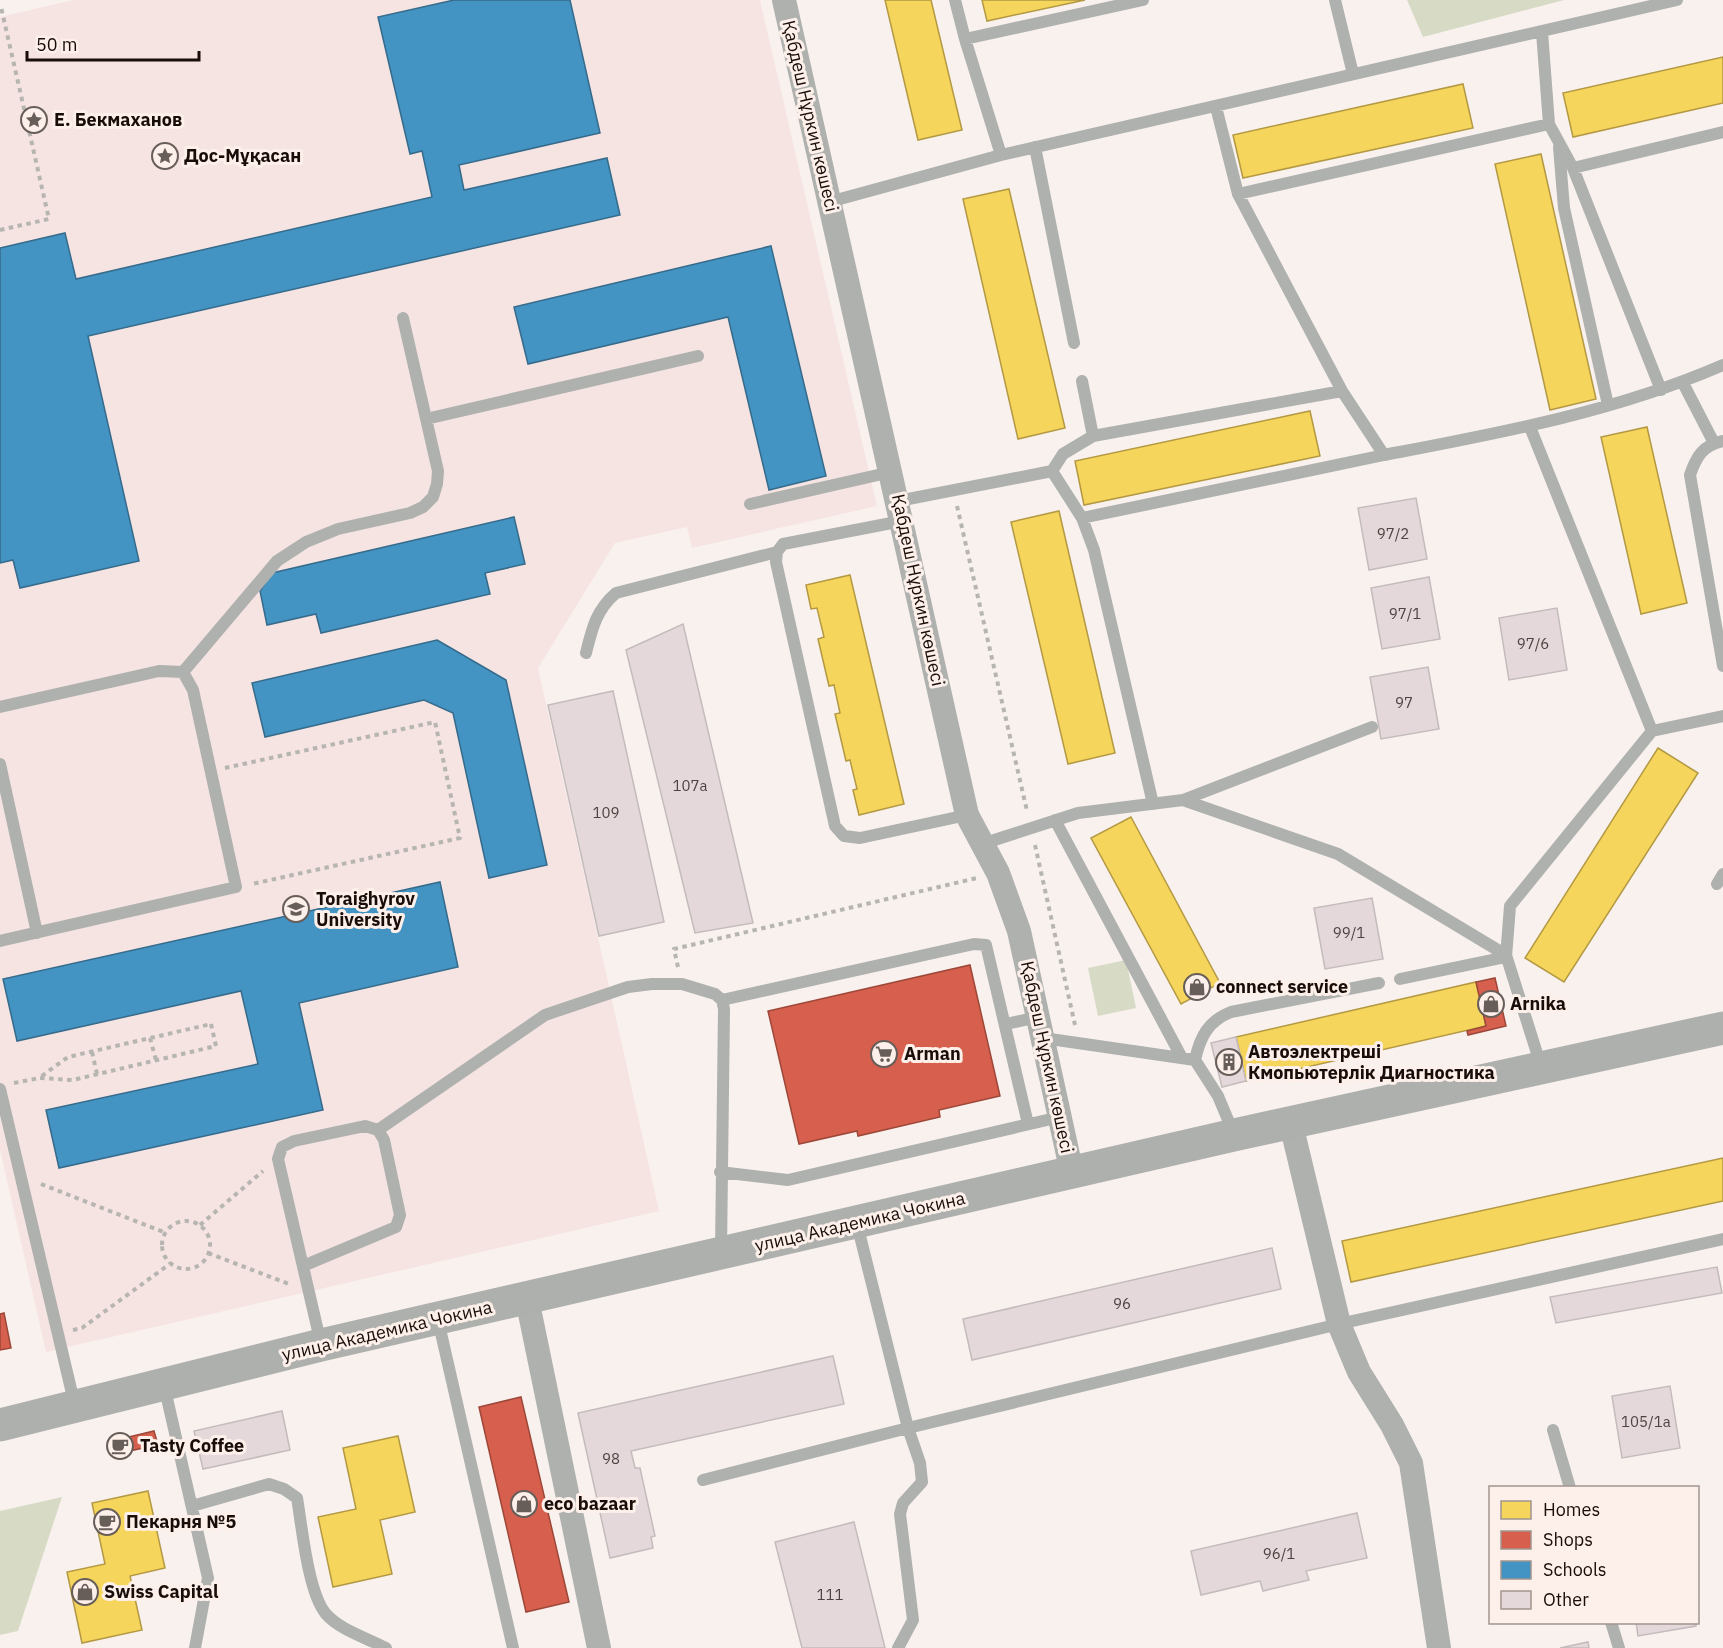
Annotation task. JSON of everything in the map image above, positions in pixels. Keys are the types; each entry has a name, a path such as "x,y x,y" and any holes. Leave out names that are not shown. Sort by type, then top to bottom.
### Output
{"main road":[{"name":"улица Академика Чокина","path":"0,1425 321,1345 857,1224 1234,1135 1542,1070 1723,1028"}],"street":[{"name":"Қабдеш Нұркин көшесі","path":"784,0 967,814 998,873 1018,931 1072,1173"},
{"path":"1291,1124 1339,1324 1359,1372 1392,1425 1411,1463 1439,1648"},
{"path":"526,1299 599,1648"}],"lane":[{"path":"955,0 1001,155"},
{"path":"965,39 1143,0"},
{"path":"1335,0 1353,74"},
{"path":"829,202 1001,155 1677,0"},
{"path":"1542,32 1549,124 1574,168 1660,390"},
{"path":"1215,106 1238,194 1342,392 1384,455"},
{"path":"1238,194 1549,124"},
{"path":"1574,168 1723,132"},
{"path":"1559,141 1564,208 1608,405"},
{"path":"1035,147 1074,343"},
{"path":"183,672 277,561 306,542 338,530 410,513 433,497 438,484 438,471 403,318"},
{"path":"426,419 698,356"},
{"path":"1082,518 1530,427 1683,383 1723,365"},
{"path":"1082,381 1094,436"},
{"path":"1683,383 1719,442 1697,455 1690,476 1723,666"},
{"path":"967,814 860,838 844,836 835,826 776,562 777,552 783,544 900,511 954,490 1053,471 1064,454 1094,436 1342,392"},
{"path":"1530,427 1652,730"},
{"path":"1053,471 1082,518 1094,550 1153,804"},
{"path":"750,504 891,472"},
{"path":"586,653 595,619 602,605 616,593 777,552"},
{"path":"0,707 159,670 183,672"},
{"path":"0,941 236,888 194,690 183,672"},
{"path":"1542,1070 1506,957 1510,906 1652,730 1723,716"},
{"path":"982,844 1078,813 1183,800 1372,728"},
{"path":"0,764 37,933"},
{"path":"1183,800 1338,854 1506,957"},
{"path":"1055,820 1182,1058"},
{"path":"378,1130 545,1015 628,987 682,984 709,992 722,1000 974,944 986,945 1028,1124"},
{"path":"1400,979 1506,957"},
{"path":"1234,1135 1218,1096 1195,1060 1199,1042 1218,1017 1231,1012 1379,983"},
{"path":"721,1253 720,1172 724,1009 722,1000"},
{"path":"1006,1024 1041,1028 1080,1043 1195,1060"},
{"path":"5,1087 19,1175 75,1406"},
{"path":"720,1172 788,1180 1060,1117"},
{"path":"303,1266 396,1227 400,1215 384,1140 378,1130 365,1126 294,1141 282,1147 278,1159 321,1345"},
{"path":"857,1224 908,1428 920,1463 922,1482 903,1503 900,1514 913,1620 898,1648"},
{"path":"704,1480 908,1428 1339,1324 1723,1239"},
{"path":"438,1319 513,1648"},
{"path":"164,1384 208,1578 195,1648"},
{"path":"1553,1430 1569,1486"},
{"path":"192,1506 269,1484 284,1489 297,1498 315,1596 326,1614 342,1626 386,1648"},
{"path":"1611,1624 1619,1648"}],"path":[{"path":"0,230 49,219 1,7"},
{"path":"954,490 1080,1043"},
{"path":"211,771 435,722 460,838 236,888"},
{"path":"682,984 674,949 747,934 998,873"},
{"path":"5,1087 39,1078 73,1080 216,1046 211,1024 68,1057 39,1078"},
{"path":"150,1038 156,1060"},
{"path":"92,1052 98,1074"},
{"path":"200,1225 278,1159"},
{"path":"19,1175 166,1233"},
{"path":"181,1222 200,1225 208,1235 208,1253 201,1264 189,1268 171,1263 163,1249 166,1233 181,1222"},
{"path":"208,1253 308,1291"},
{"path":"57,1334 82,1328 171,1263"}],"shaded area":[{"name":"Toraighyrov University","path":"73,0 760,0 877,506 692,548 687,527 615,543 538,668 659,1211 46,1352 0,1150 0,17"}],"green space":[{"path":"1407,0 1564,0 1423,37"},
{"path":"1126,960 1136,1008 1098,1016 1088,968"},
{"path":"62,1497 18,1631 0,1635 0,1511"}],"building: Homes":[{"path":"885,0 931,0 962,130 918,140"},
{"path":"982,0 1085,0 987,21"},
{"path":"1723,57 1723,103 1573,137 1563,93"},
{"path":"1463,84 1473,128 1243,178 1233,135"},
{"path":"1541,154 1596,399 1550,410 1495,164"},
{"path":"1009,189 1065,428 1018,439 963,199"},
{"path":"1310,411 1320,456 1084,505 1075,461"},
{"path":"1647,427 1687,603 1641,614 1601,437"},
{"path":"1059,511 1115,753 1068,764 1011,522"},
{"path":"850,575 904,804 859,815 853,790 857,789 850,760 846,761 835,714 840,713 834,685 829,686 818,639 824,637 817,608 811,609 806,585"},
{"path":"1658,748 1698,773 1564,982 1525,958"},
{"path":"1131,817 1220,983 1181,1004 1091,838"},
{"path":"1476,982 1486,1026 1246,1081 1236,1037"},
{"path":"1723,1158 1723,1201 1351,1282 1342,1241"},
{"path":"398,1436 415,1512 380,1520 392,1574 333,1587 318,1517 356,1509 343,1448"},
{"path":"148,1491 165,1568 130,1576 142,1630 82,1643 67,1572 105,1564 92,1503"}],"building: Shops":[{"name":"Arman","path":"970,965 1000,1096 939,1110 940,1117 858,1136 857,1131 799,1144 768,1011"},
{"name":"Arnika","path":"1495,978 1506,1026 1468,1035 1467,1031 1486,1026 1476,982"},
{"path":"4,1313 11,1348 0,1350 0,1314"},
{"name":"eco bazaar","path":"521,1397 569,1602 526,1612 479,1407"},
{"path":"154,1431 158,1445 115,1454 112,1441"}],"building: Schools":[{"path":"454,0 570,0 600,133 459,165 464,190 607,158 620,215 88,336 139,561 20,588 13,560 0,563 0,248 65,233 76,279 432,197 422,151 410,154 378,17"},
{"path":"771,246 826,476 769,490 728,317 528,364 514,307"},
{"path":"514,517 525,564 485,573 490,594 321,633 316,614 267,625 260,591 272,573"},
{"path":"437,640 506,680 547,865 489,878 453,713 424,700 265,737 252,683"},
{"path":"440,882 458,967 299,1003 323,1110 59,1168 46,1110 258,1064 241,991 17,1041 3,979"}],"building: Other":[{"path":"1416,498 1427,559 1369,570 1358,508"},
{"path":"1429,577 1440,639 1382,649 1371,588"},
{"path":"1557,608 1567,670 1509,680 1499,618"},
{"path":"683,624 753,923 695,933 626,650"},
{"path":"1428,667 1439,729 1381,739 1370,677"},
{"path":"613,691 664,922 599,936 548,705"},
{"path":"1372,898 1383,959 1325,969 1314,908"},
{"name":"Автоэлектреші Кмопьютерлік Диагностика","path":"1236,1037 1246,1081 1222,1087 1211,1043"},
{"path":"1272,1248 1281,1289 972,1360 963,1319"},
{"path":"1717,1267 1722,1293 1556,1323 1550,1297"},
{"path":"833,1356 844,1404 631,1451 635,1468 640,1468 655,1536 651,1537 653,1548 610,1558 578,1413"},
{"path":"1670,1386 1680,1448 1622,1458 1612,1396"},
{"path":"282,1411 290,1450 203,1469 194,1431"},
{"path":"1357,1513 1367,1558 1306,1571 1309,1580 1263,1591 1260,1581 1201,1595 1191,1551"},
{"path":"854,1522 885,1648 802,1648 775,1542"},
{"path":"1636,1624 1696,1624 1696,1626 1638,1636"},
{"path":"1588,1642 1589,1648 1560,1648"}],"place":[{"name":"Е. Бекмаханов","path":"34,120"},
{"name":"Дос-Мұқасан","path":"165,156"},
{"name":"Toraighyrov University","path":"296,909"},
{"name":"connect service","path":"1197,987"},
{"name":"Arnika","path":"1491,1004"},
{"name":"Arman","path":"884,1054"},
{"name":"Автоэлектреші Кмопьютерлік Диагностика","path":"1229,1062"},
{"name":"Tasty Coffee","path":"120,1446"},
{"name":"eco bazaar","path":"524,1504"},
{"name":"Пекарня №5","path":"107,1522"},
{"name":"Swiss Capital","path":"85,1592"}]}
